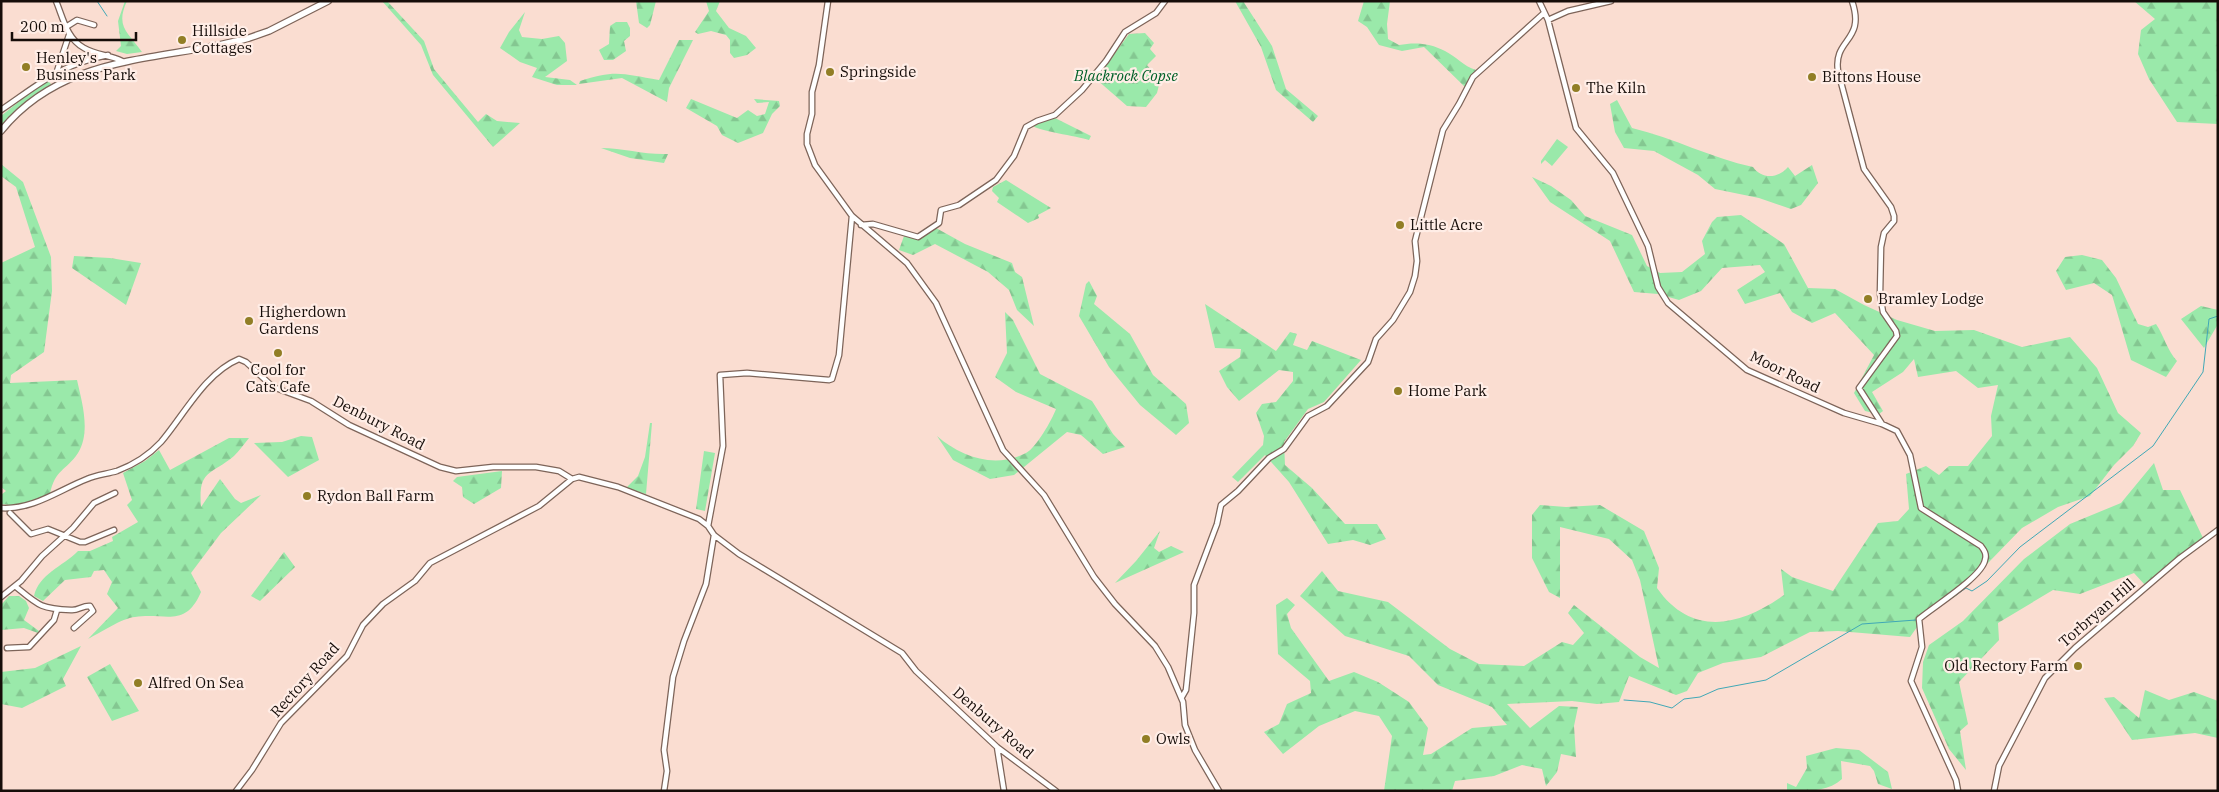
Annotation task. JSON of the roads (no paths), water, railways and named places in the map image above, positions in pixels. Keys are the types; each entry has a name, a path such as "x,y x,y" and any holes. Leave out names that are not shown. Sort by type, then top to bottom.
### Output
{"main road":[{"path":"1,131 22,109 47,92 80,75 122,61 249,38 275,28 328,1"}],"street":[{"path":"56,1 69,35 84,49 108,55 122,61"},
{"path":"828,1 812,92 812,114 807,144 819,171 852,216 907,263 928,290 945,321 1003,450 1044,495 1104,590 1154,646 1168,667 1182,697 1185,726 1195,750 1218,791"},
{"path":"861,225 873,224 918,237 935,227 939,223 941,210 959,205 996,180 1014,156 1026,127 1037,120 1055,115 1082,90 1106,61 1125,32 1156,13 1165,1"},
{"name":"Moor Road","path":"1539,1 1548,20 1576,128 1613,173 1648,246 1658,288 1668,303 1747,370 1844,413 1882,424"},
{"path":"1548,20 1568,11 1611,1"},
{"path":"1852,1 1857,14 1856,28 1837,58 1838,71 1864,169 1891,207 1894,216 1894,221 1884,233 1881,247 1880,294 1883,312 1896,330 1897,336 1859,388 1882,424 1897,431 1910,455 1921,508 1981,546 1986,554 1985,562 1977,574 1919,620 1922,647 1911,681 1956,780 1958,791"},
{"path":"1182,697 1186,690 1194,613 1194,585 1217,524 1221,505 1269,458 1284,450 1308,416 1327,406 1368,362 1376,339 1397,313 1410,292 1417,261 1415,241 1443,130 1460,104 1473,77 1544,14"},
{"path":"66,27 77,20 94,25"},
{"path":"57,71 69,35"},
{"path":"1,110 57,71 81,61 108,55"},
{"path":"664,791 667,772 664,750 673,677 684,641 704,593 714,536 708,526 723,446 720,375 747,374 829,380 832,378 839,355 852,216"},
{"name":"Denbury Road","path":"1,508 44,500 88,478 117,471 146,456 161,441 209,379 229,363 238,359 246,362 273,386 311,401 350,426 440,467 456,471 493,466 536,467 565,473 572,478 579,477 618,487 699,519 708,526"},
{"name":"Rectory Road","path":"236,791 252,770 281,723 347,656 363,625 383,604 415,581 430,563 539,506 572,478"},
{"path":"1,597 15,586 42,556 64,537 94,504 115,493"},
{"path":"10,514 31,534 48,529 64,537 85,542 114,530"},
{"name":"Torbryan Hill","path":"1994,791 2000,766 2045,678 2082,641 2180,558 2218,530"},
{"name":"Denbury Road","path":"714,536 739,554 775,574 807,597 888,642 902,653 916,671 997,747 1056,791"},
{"path":"15,586 36,604 57,610 72,611 86,605 90,606 93,611 74,628"},
{"path":"7,648 29,647 54,620 57,610"},
{"path":"76,617 82,621"},
{"path":"997,747 1004,791"}],"waterway":[{"path":"97,1 107,16"},
{"path":"1922,619 1966,588 1972,591 1987,581 2020,547 2153,446 2203,372 2209,319 2218,316"},
{"path":"1624,700 1650,702 1672,708 1684,699 1700,697 1718,689 1766,680 1862,624 1916,620"}],"place":[{"name":"Hillside Cottages","path":"182,40"},
{"name":"Henley's Business Park","path":"26,67"},
{"name":"Springside","path":"830,72"},
{"name":"Bittons House","path":"1812,77"},
{"name":"The Kiln","path":"1576,88"},
{"name":"Little Acre","path":"1400,225"},
{"name":"Bramley Lodge","path":"1868,299"},
{"name":"Higherdown Gardens","path":"249,321"},
{"name":"Cool for Cats Cafe","path":"278,353"},
{"name":"Home Park","path":"1398,391"},
{"name":"Rydon Ball Farm","path":"307,496"},
{"name":"Old Rectory Farm","path":"2078,666"},
{"name":"Alfred On Sea","path":"138,683"},
{"name":"Owls","path":"1146,739"}],"park label":[{"name":"Blackrock Copse","path":"1126,76"}]}
